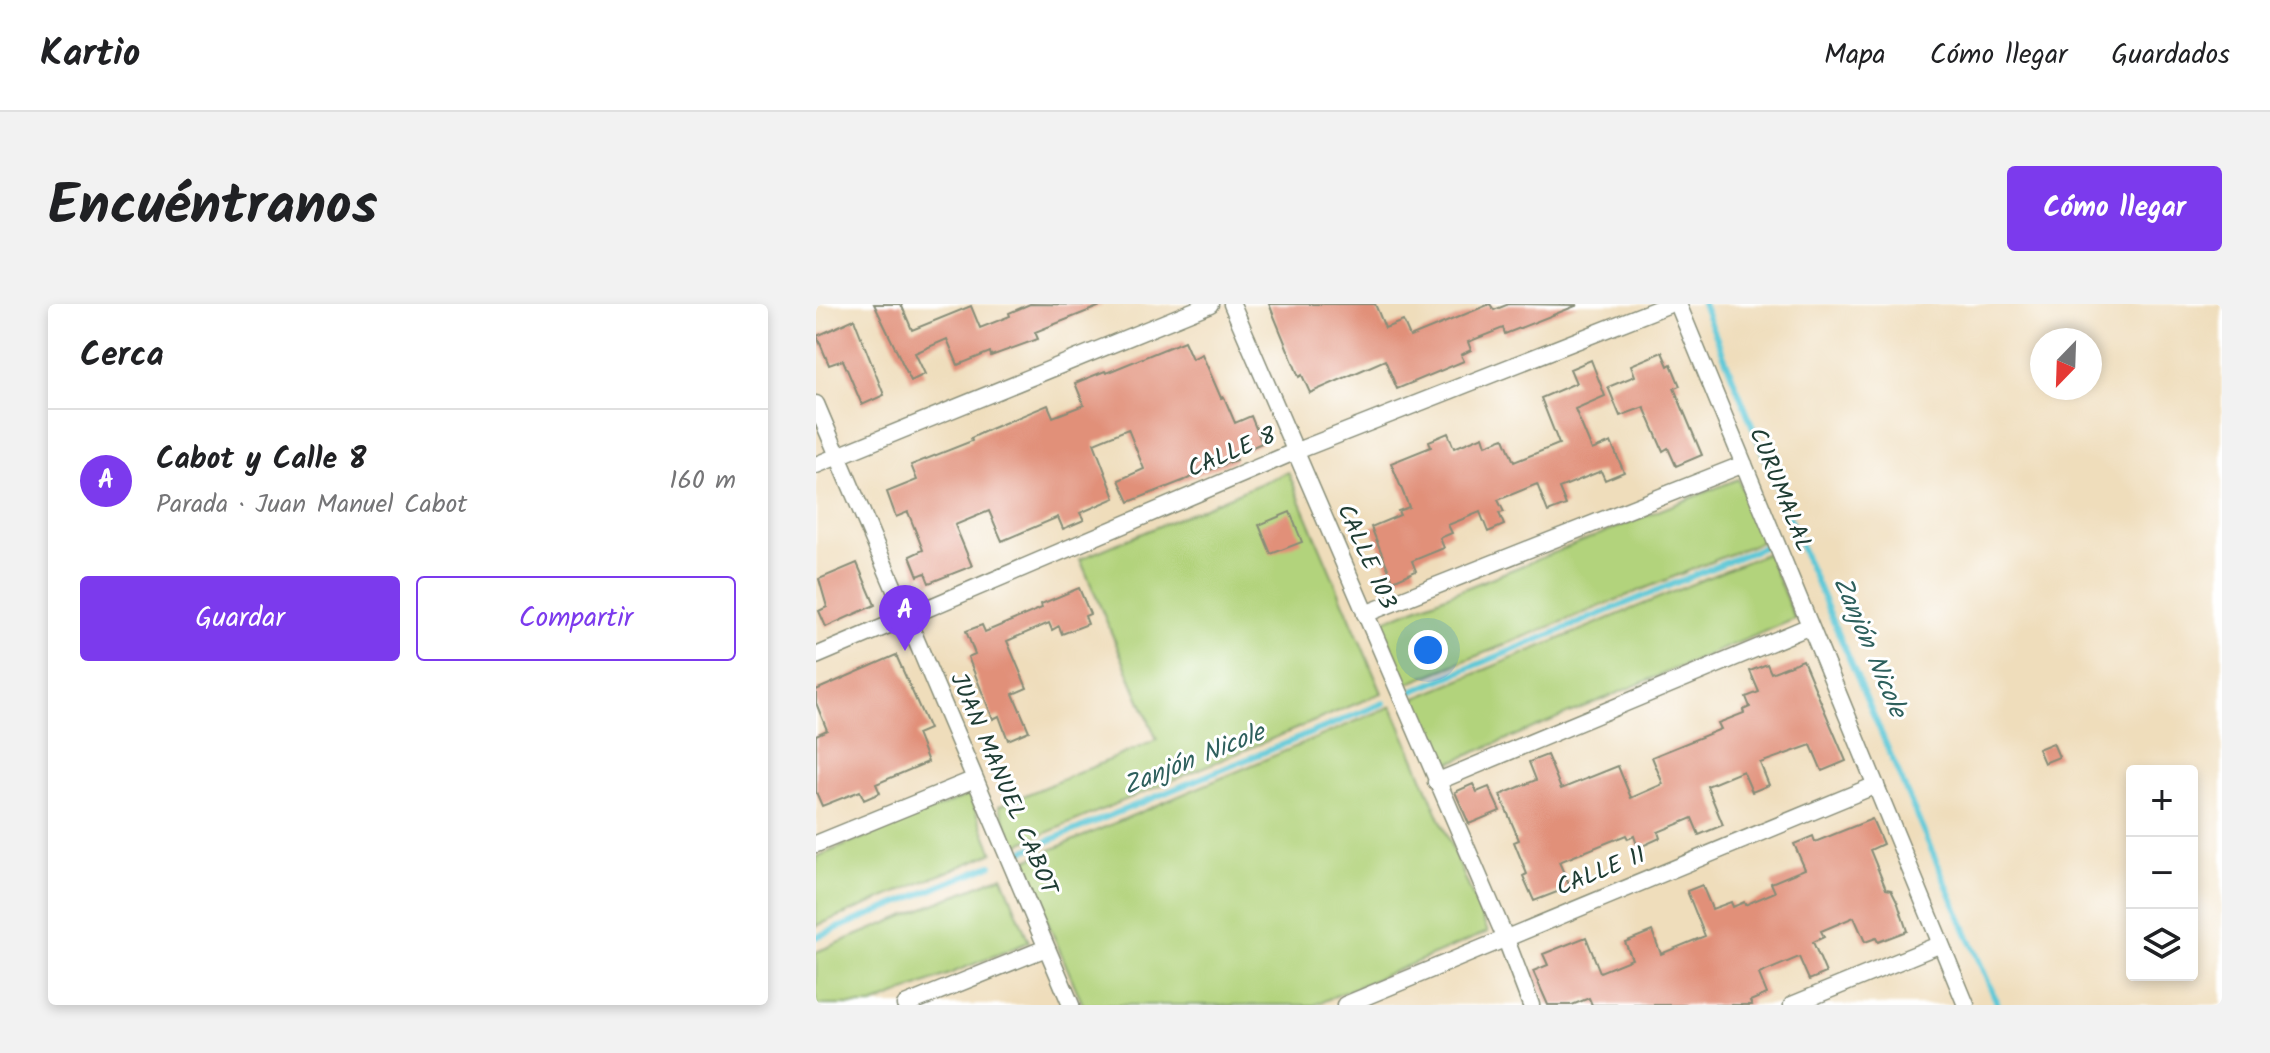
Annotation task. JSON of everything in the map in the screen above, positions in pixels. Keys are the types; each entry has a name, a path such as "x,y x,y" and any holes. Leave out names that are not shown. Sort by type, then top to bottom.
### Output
{"street":[{"path":"816,465 1210,304"},
{"name":"CALLE 103","path":"1232,304 1505,937 1531,1005"},
{"name":"CALLE 8","path":"816,656 1294,452 1670,304"},
{"name":"CURUMALAL","path":"1678,304 1966,1005"},
{"name":"JUAN MANUEL CABOT","path":"816,404 1071,1005"},
{"path":"1365,614 1744,464"},
{"path":"1436,782 1810,626"},
{"path":"816,844 975,779"},
{"name":"CALLE 11","path":"1345,1005 1876,785"},
{"path":"1792,1005 1941,944"},
{"path":"905,1005 1046,948"}],"green space":[{"path":"1288,472 1382,693 1015,846 999,806 1157,740 1080,559"},
{"path":"1738,479 1763,541 1407,684 1381,622"},
{"path":"1767,553 1795,619 1442,766 1414,699"},
{"path":"1392,706 1488,932 1314,1005 1083,1005 1022,862"},
{"path":"969,795 993,853 816,926 816,857"},
{"path":"1002,876 1029,942 872,1005 816,1005 816,952"}],"building":[{"path":"874,304 901,304 912,330 971,306 980,328 1030,304 1103,305 1035,332 1038,339 991,356 990,352 958,365 947,339 915,353 925,374 911,381"},
{"path":"1269,304 1375,304 1385,328 1403,321 1410,337 1490,304 1494,310 1509,304 1578,305 1505,334 1503,328 1468,342 1471,350 1461,355 1464,361 1397,389 1385,360 1310,393 1302,375 1299,377"},
{"path":"854,319 884,395 862,405 843,360 829,365 817,336"},
{"path":"1184,341 1192,359 1202,354 1235,423 1251,416 1262,443 1234,455 1236,460 1129,502 1119,480 1144,469 1128,429 1094,443 1115,498 1080,513 1084,520 1063,529 1058,517 1002,541 989,511 955,525 972,566 929,583 925,573 918,576 910,556 923,550 908,512 896,517 887,492 917,480 911,465 972,441 971,438 990,429 1048,405 1053,417 1084,405 1075,383"},
{"path":"1662,352 1680,386 1674,388 1702,455 1676,466 1668,448 1663,451 1644,407 1620,416 1608,387 1635,376 1631,365"},
{"path":"1591,360 1605,396 1575,409 1592,450 1611,442 1624,472 1605,480 1601,471 1559,488 1566,505 1548,512 1537,484 1498,500 1504,512 1499,513 1504,525 1488,532 1480,512 1448,525 1452,533 1440,538 1444,548 1412,561 1416,571 1393,581 1371,527 1400,515 1398,511 1409,507 1391,463 1431,447 1429,441 1448,433 1454,448 1483,436 1486,445 1504,438 1514,462 1559,444 1541,398 1576,383 1570,369"},
{"path":"1290,512 1302,542 1271,554 1259,525"},
{"path":"857,563 875,605 826,627 819,611 827,607 819,579"},
{"path":"1079,588 1090,614 1085,616 1088,624 1062,634 1059,626 1052,630 1049,623 1007,641 1027,688 1013,694 1029,731 1008,740 999,716 993,719 968,657 975,654 966,631 982,625 985,632 1042,608 1041,604"},
{"path":"896,655 929,729 917,734 928,762 876,784 880,793 864,800 860,791 822,806 816,792 816,735 827,730 816,703 816,690"},
{"path":"1803,660 1846,761 1822,771 1811,745 1760,763 1769,785 1752,792 1743,771 1707,786 1723,825 1699,835 1692,818 1658,832 1660,838 1638,848 1634,836 1628,839 1626,835 1559,862 1570,887 1534,901 1514,842 1519,840 1500,795 1536,780 1529,762 1547,755 1561,789 1618,766 1631,798 1663,784 1652,757 1721,729 1718,723 1744,713 1743,710 1750,707 1746,697 1759,692 1750,671 1767,664 1771,673"},
{"path":"2053,743 2059,757 2044,763 2038,749"},
{"path":"1473,784 1477,792 1489,787 1500,811 1469,824 1455,792"},
{"path":"1872,819 1883,844 1870,850 1886,889 1891,890 1898,904 1907,931 1878,942 1876,938 1865,942 1854,917 1821,931 1824,937 1813,942 1826,973 1809,980 1799,957 1759,974 1767,994 1750,1001 1752,1005 1592,1005 1589,998 1572,1005 1548,1005 1533,971 1548,965 1543,954 1586,937 1600,972 1632,959 1625,942 1652,931 1661,954 1705,936 1687,891 1702,885 1712,909 1731,902 1733,907 1744,902 1745,905 1775,892 1771,883 1805,869 1794,844 1813,836 1815,842"}],"waterway":[{"name":"Zanjón Nicole","path":"1703,304 1800,544 1998,1005"},
{"name":"Zanjón Nicole","path":"1411,692 1768,545"},
{"name":"Zanjón Nicole","path":"1019,853 1384,703"},
{"name":"Zanjón Nicole","path":"816,937 991,865"}],"place":[{"name":"Cabot y Calle 8","path":"905,651"}]}
